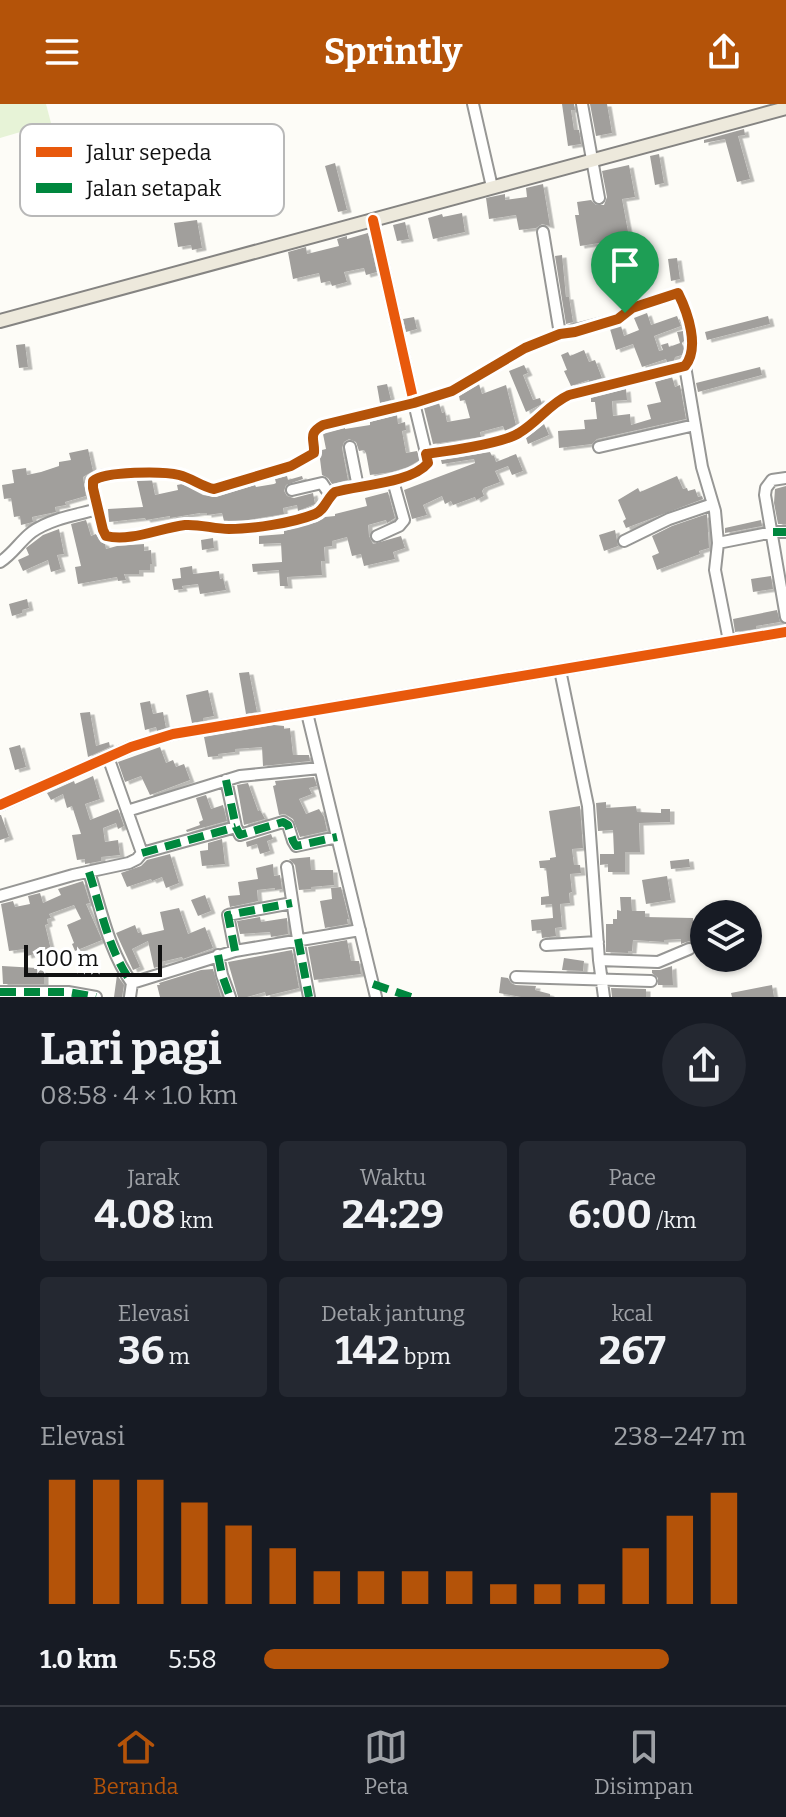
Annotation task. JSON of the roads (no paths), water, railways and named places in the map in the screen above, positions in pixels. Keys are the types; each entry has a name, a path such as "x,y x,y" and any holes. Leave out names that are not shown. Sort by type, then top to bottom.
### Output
{"main road":[{"path":"0,321 786,108"}],"street":[{"path":"473,104 492,187"},
{"path":"582,104 599,198"},
{"path":"373,220 414,403 426,454 428,461 426,467 393,481 335,492 317,514 283,522 229,529 194,524 115,537 107,537 104,533 92,483 98,477 165,473 182,475 214,489 301,462 314,453 313,435 323,425 414,403 452,391 525,348 560,334 618,319 632,308 678,293 686,313 692,349 685,366 569,395 557,400 518,434 426,454"},
{"path":"543,232 560,334"},
{"path":"685,366 702,467 713,504 718,543 714,559 715,576 729,641"},
{"path":"599,447 695,425"},
{"path":"350,447 358,487"},
{"path":"786,478 772,480 766,488 765,499 786,617"},
{"path":"377,536 399,526 404,520 393,481"},
{"path":"292,490 322,483 330,495"},
{"path":"624,541 669,519 713,504"},
{"path":"0,562 36,529 98,509"},
{"path":"718,543 786,532"},
{"path":"0,805 108,757 173,734 786,632"},
{"path":"560,670 587,802 604,997"},
{"path":"307,713 376,997"},
{"path":"108,757 142,853"},
{"path":"127,811 226,780 253,774 320,768"},
{"path":"226,780 236,827 242,836 286,823 296,846 337,837"},
{"path":"0,896 133,862 142,853 236,827"},
{"path":"287,867 309,997"},
{"path":"89,872 116,955 132,983 130,997"},
{"path":"235,951 228,915 292,903"},
{"path":"132,983 235,951 360,930"},
{"path":"546,945 598,942"},
{"path":"599,960 658,962 689,949"},
{"path":"218,955 230,997"},
{"path":"516,977 651,981"},
{"path":"0,992 68,992 96,997"}]}
